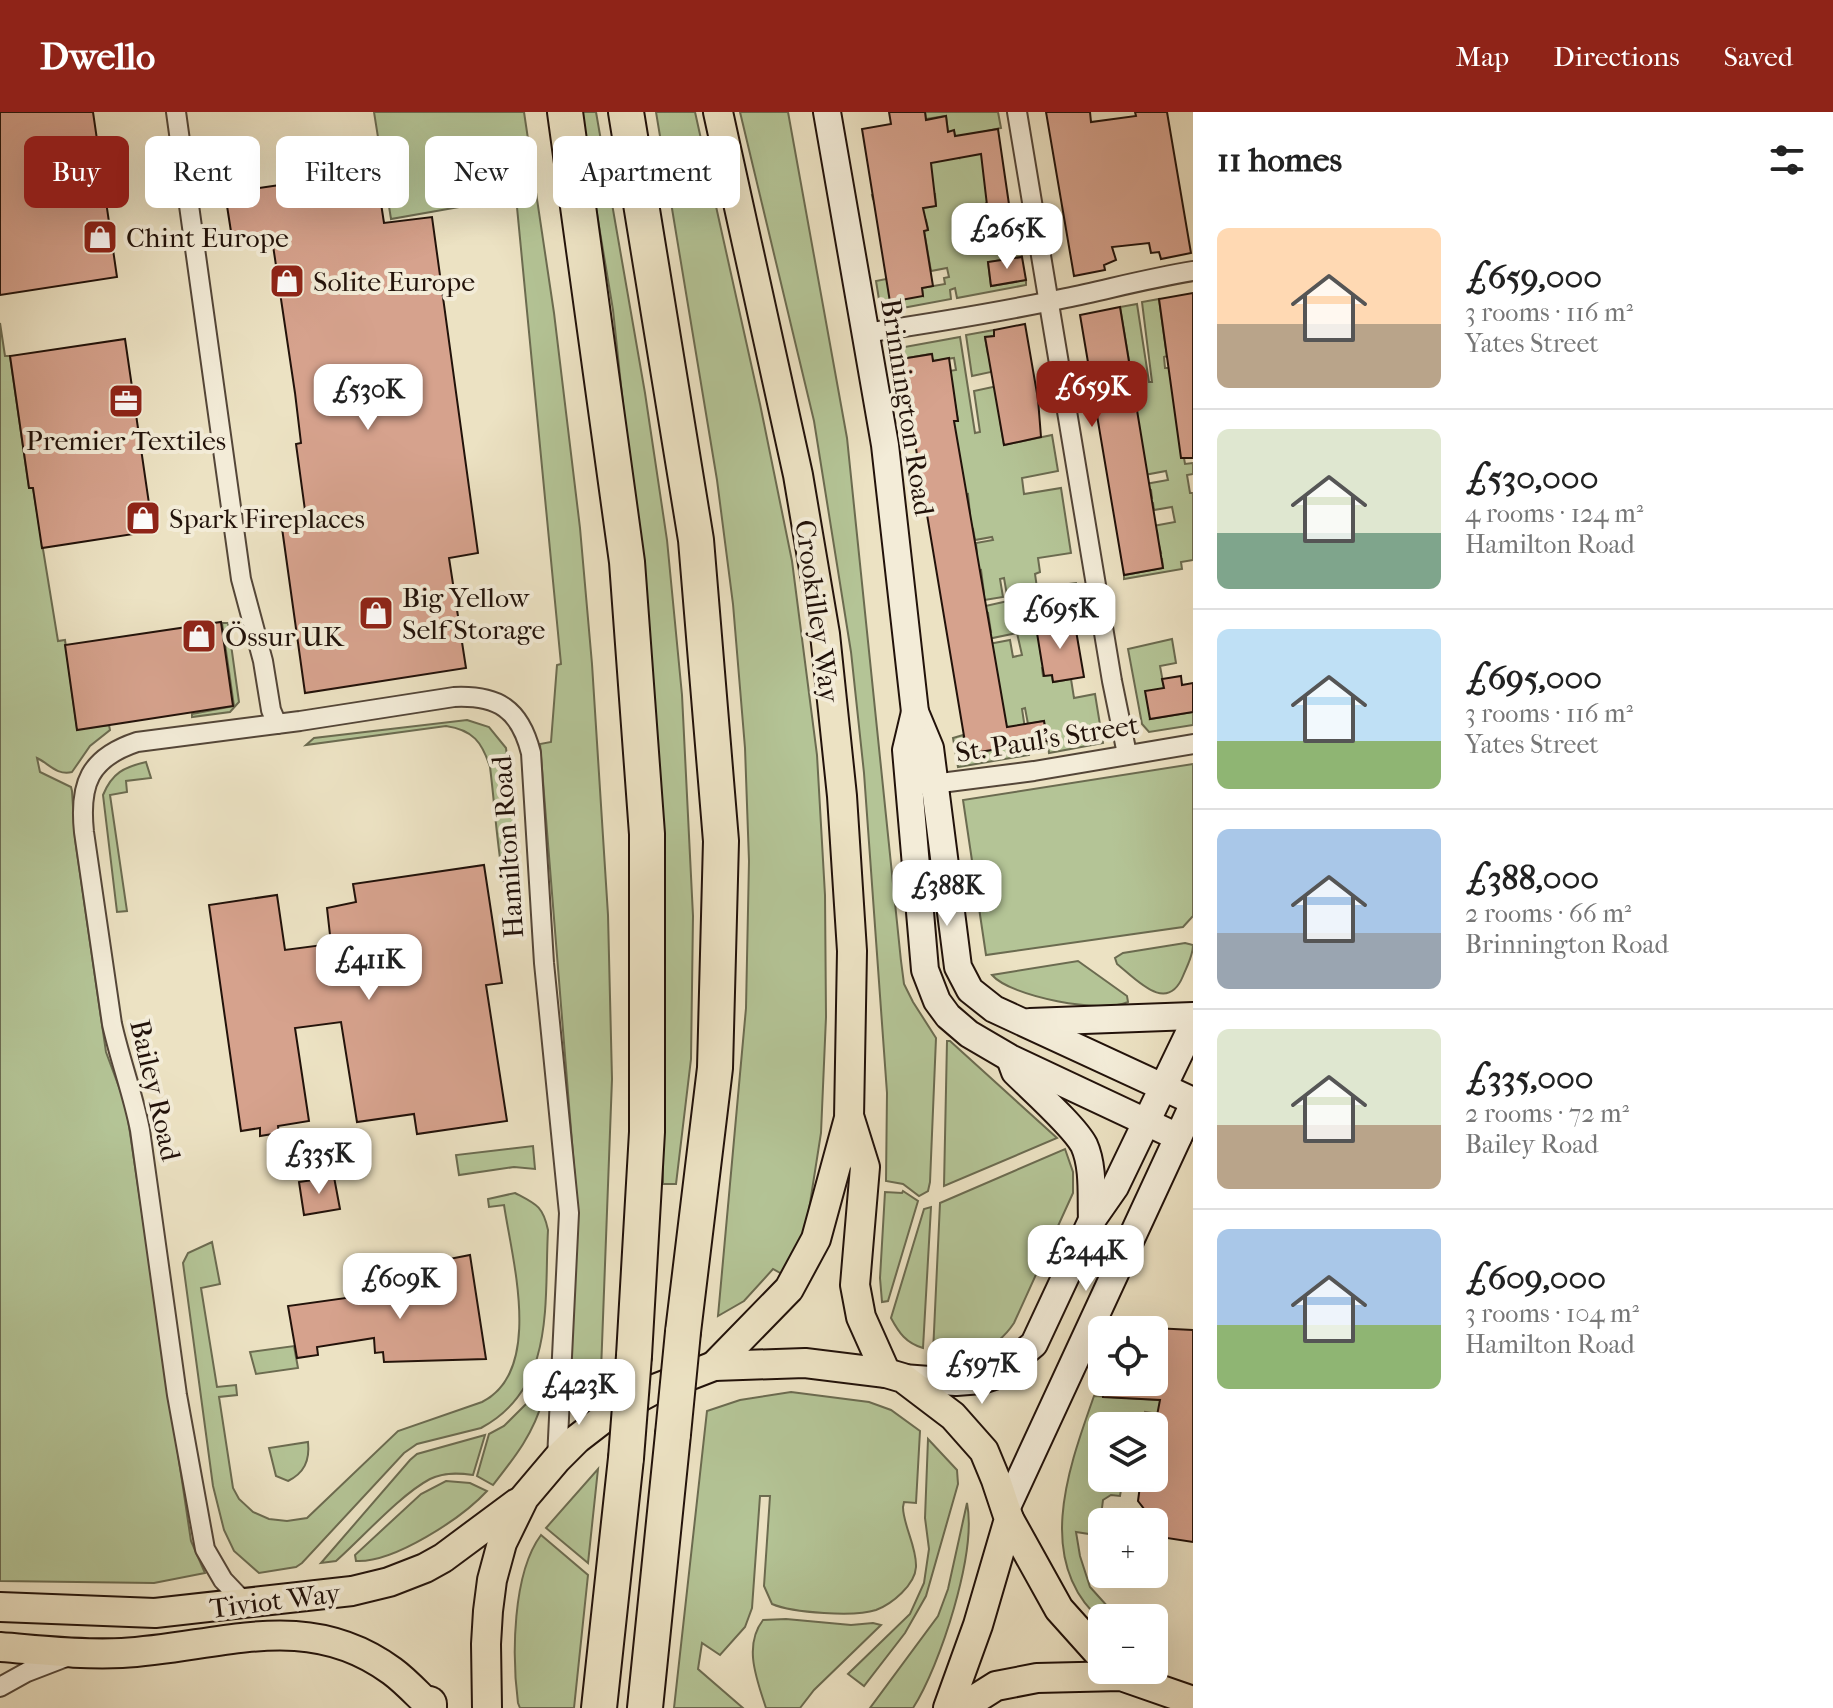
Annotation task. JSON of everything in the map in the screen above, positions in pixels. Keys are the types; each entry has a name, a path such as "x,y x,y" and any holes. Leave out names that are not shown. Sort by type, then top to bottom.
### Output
{"highway":[{"path":"565,112 627,562 647,834 647,1132 626,1458 599,1708"},
{"path":"626,112 696,540 721,841 715,1068 683,1332 645,1708"}],"main road":[{"name":"Crookilley Way","path":"714,1366 781,1300 802,1269 816,1239 849,1118 852,951 842,796 825,634 798,475 718,112"},
{"name":"Crookilley Way","path":"849,1118 865,1167 855,1285 861,1317 894,1376"},
{"path":"487,1708 486,1644 492,1580 502,1543 524,1498 577,1439 612,1412 657,1388 714,1366 805,1363 894,1376 953,1416 984,1451 1008,1513 1059,1609 1088,1641"},
{"name":"Tiviot Way","path":"0,1607 155,1613 352,1591 389,1582 443,1558 524,1498"},
{"path":"948,1708 978,1625 1008,1513"},
{"name":"Tiviot Way","path":"0,1647 121,1653 262,1636 325,1638 349,1646 392,1671 425,1702"},
{"path":"961,1708 996,1686 1088,1671"},
{"path":"1151,1684 1193,1701"}],"street":[{"path":"176,112 241,579 263,661 271,710 277,724"},
{"name":"Brinnington Road","path":"827,112 885,445 915,712 930,748 922,785 925,970 930,986 948,1016 969,1034 1010,1058 1178,1137"},
{"path":"1017,112 1112,681 1127,754"},
{"path":"865,333 1049,302 1135,281 1193,271"},
{"name":"Hamilton Road","path":"277,724 474,696 493,699 509,710 524,728 531,753 544,963 569,1213 557,1459"},
{"name":"Bailey Road","path":"244,1602 223,1580 205,1549 177,1395 140,1130 133,1094 112,1024 82,802 84,788 94,768 121,747 149,740 277,724"},
{"name":"St. Paul's Street","path":"922,785 1034,771 1193,744"},
{"name":"Brinnington Road","path":"922,785 958,967 970,990 980,1000 1023,1022 1193,1103"},
{"path":"1023,1022 1193,1016"},
{"path":"894,1376 956,1382 982,1380 997,1375 1034,1344 1092,1220 1115,1187 1193,1025"},
{"path":"1010,1058 1015,1072 1075,1132 1084,1146 1090,1171 1092,1220"},
{"path":"1008,1513 1193,1103"},
{"path":"0,1687 27,1672 80,1652"}],"green space":[{"path":"374,112 524,112 528,136 425,136 425,208 454,208 391,219 389,208 409,208 409,136 378,136"},
{"path":"580,112 596,112 600,136 584,136"},
{"path":"656,112 695,112 700,136 660,136"},
{"path":"740,112 788,112 847,438 904,984 936,1038 930,1182 928,1191 919,1196 903,1184 886,1181 887,1093 864,773 851,652 814,421"},
{"path":"925,112 998,112 1001,128 978,133 993,201 986,203 989,222 999,220 1003,238 1018,235 1022,257 988,262 991,286 1026,280 1026,285 957,298 955,288 950,290 951,299 881,312 876,281 886,279 923,296 922,288 945,284 944,278 949,277 947,268 931,271 924,231 928,229 926,220 909,223 907,211 936,206 935,194 930,194 929,190 873,199 872,195 924,185 916,135 959,158 954,131 948,132 946,116 926,119"},
{"path":"537,199 580,528 608,915 612,1079 601,1371 573,1390 568,1389 578,1217 540,744 551,742 557,665 561,664 517,208 537,208"},
{"path":"596,208 613,208 667,540 682,695 693,916 691,1059 676,1184 663,1184 662,1011 637,536 613,310"},
{"path":"672,208 716,208 792,561 817,755 825,895 826,1017 821,1133 808,1216 802,1236 782,1274 773,1269 744,1301 718,1316 746,1008 749,861 745,748 733,604 717,480"},
{"path":"1159,299 1167,356 1164,357 1165,368 1169,368 1185,464 1193,463 1193,474 1187,475 1190,493 1193,493 1193,560 1181,562 1182,569 1124,579 1124,575 1163,568 1162,559 1153,560 1152,555 1161,553 1159,545 1151,546 1158,539 1157,531 1148,527 1175,522 1172,507 1154,510 1153,503 1144,504 1143,500 1152,498 1151,490 1140,485 1168,480 1166,471 1139,476 1129,411 1137,409 1120,307 1137,304 1149,382 1152,382 1142,302"},
{"path":"0,323 5,356 10,356 29,488 33,488 58,641 65,640 77,729 109,725 110,730 90,746 72,772 57,771 37,758 40,772 71,787 72,791 75,839 106,1052 126,1106 191,1541 205,1573 154,1583 0,1581"},
{"path":"994,330 994,336 985,338 988,354 997,352 991,372 972,376 966,335"},
{"path":"960,337 975,433 980,432 974,391 1002,385 1000,420 1004,445 1052,435 1058,471 1022,478 1024,494 1061,488 1071,553 1038,558 1040,572 1035,574 1037,588 1076,583 1078,592 1008,602 1008,607 1016,612 1080,602 1082,615 1037,627 1042,662 1050,666 1042,668 1043,676 1052,675 1053,682 1071,679 1074,698 1095,694 1103,743 1049,753 1044,721 1028,724 1025,708 1022,709 1029,755 958,767 953,738 963,735 967,754 996,749 978,646 1010,640 1013,657 1022,655 1017,633 978,641 976,635 991,632 988,613 973,616 972,609 1008,601 1004,578 1000,579 1003,597 972,602 971,596 984,593 981,570 967,572 977,554 976,543 993,540 992,537 975,540 973,529 960,531 957,517 970,514 968,494 954,496 950,422 958,420 949,371 956,370 954,358 933,361 931,354 901,359 904,379 892,381 888,350"},
{"path":"222,623 228,623 239,702 230,712 192,717 192,714 234,706"},
{"path":"1172,639 1176,663 1160,666 1164,688 1150,719 1193,712 1193,725 1149,732 1142,724 1128,649"},
{"path":"467,720 489,727 506,748 517,848 520,937 503,876 490,767 484,751 470,734 446,726 306,745 314,738"},
{"path":"146,762 151,778 126,781 127,792 110,795 127,911 117,912 103,795 110,781 120,772"},
{"path":"1193,764 1193,916 1183,927 986,955 963,800"},
{"path":"1185,943 1193,945 1191,957 1183,976 1169,993 1160,993 1142,985 1117,964 1115,958 1123,953"},
{"path":"1078,961 1127,996 1128,1002 1098,1006 1057,1001 1018,990 992,975"},
{"path":"947,1041 950,1041 1057,1138 944,1186"},
{"path":"533,1146 535,1169 514,1167 459,1175 456,1155"},
{"path":"1065,1149 1073,1172 1073,1193 1014,1323 998,1341 979,1352 957,1355 933,1353 940,1203"},
{"path":"903,1191 918,1201 888,1301 882,1302 880,1278 885,1192"},
{"path":"515,1193 538,1207 548,1230 541,1341 523,1390 505,1411 481,1428 417,1444 404,1453 302,1563 296,1567 259,1573 234,1551 224,1530 213,1486 183,1263 188,1253 212,1242 220,1284 201,1288 217,1387 236,1385 237,1395 219,1397 233,1488 239,1499 253,1512 269,1519 287,1521 307,1518 398,1431 482,1402 501,1387 513,1366 518,1340 517,1283 504,1205 489,1207 488,1199"},
{"path":"931,1207 923,1348 904,1337 891,1318 924,1209"},
{"path":"294,1346 298,1368 256,1374 250,1352"},
{"path":"791,1392 869,1402 891,1410 920,1431 916,1503 904,1502 903,1507 914,1552 915,1574 895,1599 876,1610 839,1614 809,1612 772,1604 764,1586 770,1496 760,1496 752,1608 745,1627 720,1655 702,1643 698,1669 743,1708 674,1708 707,1411 740,1400"},
{"path":"1094,1396 1193,1402 1190,1419 1168,1416 1168,1412 1089,1412"},
{"path":"533,1397 543,1399 529,1434 516,1454 493,1485 477,1476 489,1434 504,1426"},
{"path":"1088,1414 1088,1492 1121,1492 1120,1496 1111,1495 1103,1500 1102,1508 1088,1508 1088,1534 1076,1532 1088,1588 1105,1604 1088,1605 1068,1571 1063,1543 1063,1513 1075,1453"},
{"path":"485,1435 473,1475 441,1475 430,1479 394,1506 336,1561 321,1563 417,1454"},
{"path":"928,1439 957,1470 958,1484 926,1596 905,1633 864,1686 848,1674 910,1614 924,1583 929,1549 925,1518"},
{"path":"308,1442 307,1461 302,1470 288,1481 276,1476 269,1448"},
{"path":"598,1469 588,1563 546,1528"},
{"path":"446,1481 470,1483 487,1491 445,1526 408,1547 372,1560 356,1561 355,1555 421,1494"},
{"path":"967,1503 967,1550 961,1579 945,1638 923,1689 913,1708 870,1708 938,1616 948,1589"},
{"path":"541,1535 588,1575 574,1708 520,1708 518,1703 515,1640 519,1593 531,1552"},
{"path":"763,1620 881,1625 814,1690 800,1708 766,1708 754,1663 754,1641"}],"building":[{"path":"0,112 93,112 96,136 24,136 24,208 107,208 117,277 0,295"},
{"path":"889,112 925,112 926,120 946,116 948,132 954,130 955,136 998,129 1011,218 989,222 981,154 931,163 936,206 923,208 933,286 922,288 923,296 890,302 862,129 891,124"},
{"path":"1046,112 1090,112 1091,122 1136,116 1135,112 1167,112 1191,253 1161,259 1159,252 1151,253 1149,243 1112,247 1116,260 1104,265 1105,270 1074,276"},
{"path":"276,186 276,208 382,208 384,223 432,217 478,553 449,558 466,668 305,693 282,528 307,525 296,444 301,443 271,232 232,238 227,208 260,208 260,188"},
{"path":"1022,257 1026,280 991,286 988,262"},
{"path":"1193,293 1193,458 1181,458 1159,299"},
{"path":"1120,307 1163,568 1124,575 1080,315"},
{"path":"1025,324 1041,437 1004,445 985,337 994,336 994,330"},
{"path":"125,339 153,531 42,548 33,488 29,488 10,356"},
{"path":"932,354 933,361 949,358 958,421 954,421 1007,727 1044,721 1047,741 967,754 901,359"},
{"path":"1074,619 1084,677 1053,682 1052,675 1044,676 1036,627"},
{"path":"221,622 233,706 77,730 65,645"},
{"path":"1181,676 1182,685 1193,683 1193,712 1150,719 1145,691 1164,688 1162,679"},
{"path":"484,865 502,983 486,985 507,1121 417,1134 414,1114 357,1122 341,1022 295,1028 309,1121 278,1126 279,1133 260,1136 260,1128 241,1131 209,905 277,895 285,950 331,944 327,908 356,902 353,884"},
{"path":"334,1177 340,1209 304,1215 299,1182"},
{"path":"470,1255 486,1359 384,1362 383,1352 375,1353 374,1338 317,1347 318,1355 297,1358 288,1306 447,1284 444,1260"},
{"path":"1168,1329 1193,1330 1193,1542 1168,1538 1168,1508 1143,1508 1138,1501 1139,1492 1168,1492 1168,1412 1158,1412 1160,1400 1103,1397 1168,1396"}],"place":[{"name":"Chint Europe","path":"100,237"},
{"name":"Solite Europe","path":"287,281"},
{"name":"Premier Textiles","path":"126,401"},
{"name":"Spark Fireplaces","path":"143,518"},
{"name":"Big Yellow Self Storage","path":"376,613"},
{"name":"Össur UK","path":"199,636"}]}
